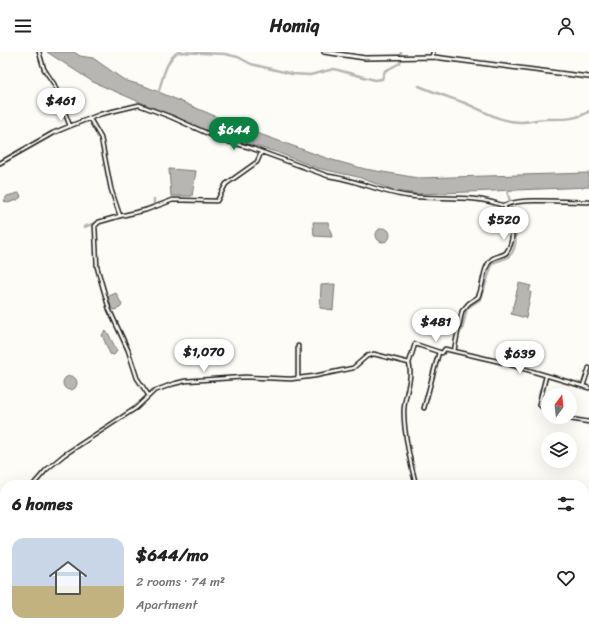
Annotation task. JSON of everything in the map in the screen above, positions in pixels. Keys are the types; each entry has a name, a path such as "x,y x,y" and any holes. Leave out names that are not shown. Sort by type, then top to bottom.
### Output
{"main road":[{"path":"324,52 365,58 432,57 589,77"}],"street":[{"path":"39,52 44,69 54,84 70,126"},
{"path":"345,56 347,52"},
{"path":"432,57 433,52"},
{"path":"0,163 54,133 70,126 130,106 139,105 171,117 222,140 328,176 397,194 425,198 468,199 505,205 515,202 589,202"},
{"path":"90,119 101,138 104,147 110,189 120,214"},
{"path":"149,396 135,373 128,350 112,315 97,267 95,226 99,222 120,214 146,210 173,200 217,201 226,184 257,162 261,153"},
{"path":"454,351 462,311 469,303 478,297 490,262 493,258 506,254 510,247 512,227 505,205"},
{"path":"415,480 404,423 404,408 410,379 409,363 415,344 442,353 445,349 501,362 589,388"},
{"path":"298,346 298,378"},
{"path":"424,408 439,352"},
{"path":"37,480 46,470 64,455 136,408 155,390 185,381 245,377 298,378 353,368 367,356 374,354 409,363"},
{"path":"583,386 589,368"},
{"path":"543,388 546,376"},
{"path":"541,396 539,404 541,406"},
{"path":"577,420 589,422"}],"shaded area":[{"path":"47,52 74,52 80,56 93,58 124,80 147,87 243,128 329,159 365,169 418,178 589,173 589,187 419,194 395,191 358,177 317,168 276,152 219,136 93,82"},
{"path":"169,169 196,171 192,196 171,196"},
{"path":"18,193 21,197 17,200 8,203 4,201 7,196"},
{"path":"313,222 328,222 332,237 314,236"},
{"path":"380,228 386,228 390,232 390,238 386,242 380,242 376,238 376,232"},
{"path":"519,283 531,286 529,291 531,292 526,318 511,314"},
{"path":"335,284 333,310 320,308 321,285"},
{"path":"116,293 122,305 120,308 114,310 111,308 107,297"},
{"path":"105,331 108,333 117,351 114,355 110,354 102,335"},
{"path":"67,376 73,376 77,380 77,386 73,390 67,390 63,386 63,380"}],"waterway":[{"path":"158,94 167,65 178,52 225,54 238,57 251,64 292,74 310,75 334,69 375,80 382,79 385,71 400,63 401,52"},
{"path":"419,86 470,105 503,120 523,122 569,118 580,116 589,111"},
{"path":"462,330 467,308 481,299 492,264 509,256 513,250 516,234 507,189"},
{"path":"138,211 154,205 154,199"},
{"path":"84,227 98,222"}]}
